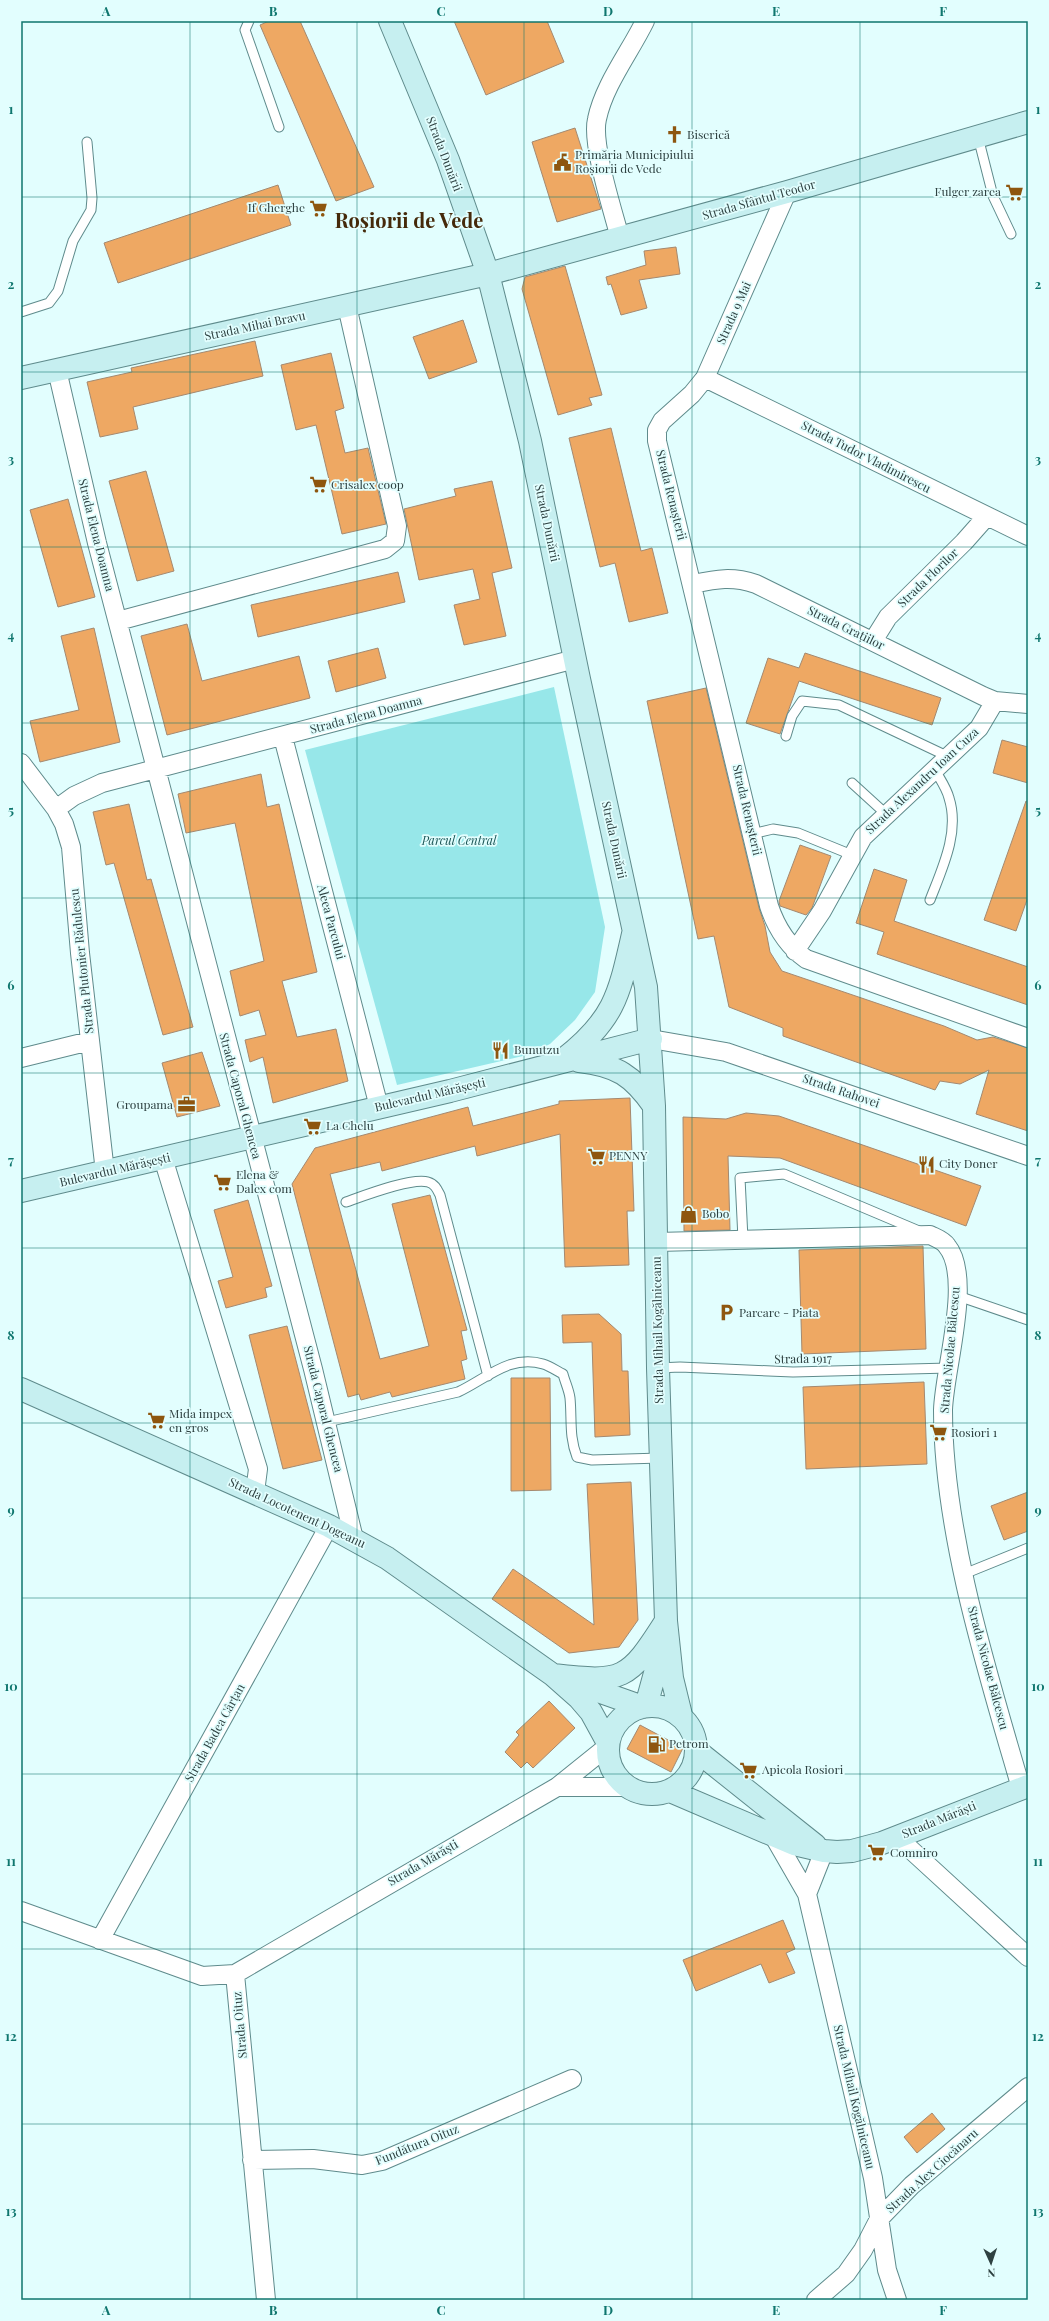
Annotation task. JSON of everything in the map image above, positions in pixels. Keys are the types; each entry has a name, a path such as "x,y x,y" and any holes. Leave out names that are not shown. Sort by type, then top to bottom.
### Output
{"main road":[{"name":"Strada Dunării","path":"390,21 448,160 488,274 534,461 574,659 634,929 646,987 651,1039"},
{"name":"Strada Sfântul Teodor","path":"488,274 787,192 1028,122"},
{"name":"Strada Mihai Bravu","path":"22,375 56,370 488,274"},
{"path":"564,1061 581,1045 607,1016 618,993 634,929"},
{"name":"Bulevardul Mărășești","path":"21,1191 379,1107 651,1039"},
{"name":"Strada Mihail Kogălniceanu","path":"651,1039 657,1242 658,1368 666,1621 672,1678 681,1716"},
{"path":"564,1061 604,1065 619,1071 638,1085 654,1106"},
{"name":"Strada Locotenent Dogeanu","path":"21,1389 330,1526 387,1558 553,1675 579,1698 591,1712 608,1745"},
{"path":"553,1675 597,1680 613,1678 628,1672 639,1662 666,1621"},
{"name":"Strada Mihail Kogălniceanu","path":"645,1706 662,1654 666,1621"},
{"name":"Strada Locotenent Dogeanu","path":"553,1675 645,1706"},
{"path":"645,1706 656,1706 669,1709 681,1716 690,1726 695,1738 697,1751 695,1764 690,1775 681,1784 670,1791 656,1795 640,1793 627,1786 618,1778 611,1767 608,1745 612,1730 630,1711 645,1706"},
{"path":"697,1751 824,1852"},
{"name":"Strada Mărăști","path":"670,1791 773,1835 824,1852 852,1851 897,1837 1025,1787"}],"street":[{"path":"620,238 596,141 596,119 612,78 645,21"},
{"name":"Strada 9 Mai","path":"662,422 692,394 705,378 787,192"},
{"path":"118,621 385,549 395,541 397,526 347,306"},
{"name":"Strada Elena Doamna","path":"56,370 97,543 156,769"},
{"name":"Strada Tudor Vladimirescu","path":"705,378 1028,536"},
{"name":"Strada Renașterii","path":"662,422 658,430 657,440 773,918 795,951 820,966 1028,1038"},
{"name":"Strada Florilor","path":"873,641 888,617 964,542 987,516"},
{"name":"Strada Grațiilor","path":"693,584 720,579 739,578 756,584 995,700"},
{"name":"Strada Elena Doamna","path":"56,809 74,796 102,783 283,737 574,659"},
{"path":"995,700 1028,704"},
{"name":"Strada Alexandru Ioan Cuza","path":"795,951 822,911 863,836 979,728 995,700"},
{"name":"Aleea Parcului","path":"283,737 379,1107"},
{"name":"Strada Plutonier Rădulescu","path":"21,763 56,809 64,824 70,847 105,1172"},
{"name":"Strada Caporal Ghencea","path":"156,769 327,1422 354,1539"},
{"name":"Strada Rahovei","path":"651,1039 726,1052 1028,1156"},
{"path":"21,1058 90,1041"},
{"path":"163,1158 258,1469 255,1492"},
{"path":"657,1242 930,1235"},
{"name":"Strada Nicolae Bălcescu","path":"930,1235 940,1240 951,1251 958,1296 943,1409 945,1445 955,1523 964,1574 1012,1757 1025,1787"},
{"name":"Strada Badea Cârțan","path":"100,1940 330,1526"},
{"name":"Strada Mărăști","path":"235,1974 557,1787 608,1745"},
{"path":"557,1787 627,1786"},
{"name":"Strada Mihail Kogălniceanu","path":"773,1835 807,1894 873,2178 887,2270 897,2300"},
{"path":"897,1837 1028,1957"},
{"path":"807,1894 824,1852"},
{"name":"Strada Oituz","path":"21,1911 202,1976 235,1974 266,2300"},
{"name":"Fundătura Oituz","path":"252,2160 313,2159 362,2165 382,2161 572,2079"},
{"name":"Strada Alex Ciocănaru","path":"816,2300 846,2274 863,2250 879,2219 912,2185 1028,2087"}],"lane":[{"path":"249,21 245,30 279,127"},
{"path":"978,137 993,196 1011,234"},
{"path":"21,312 49,303 58,291 73,242 91,210 92,198 87,142"},
{"path":"786,736 792,716 802,702 839,705 949,757"},
{"path":"930,900 942,869 952,831 952,812 949,797 935,770"},
{"path":"852,783 886,814"},
{"path":"752,834 773,829 798,833 852,855"},
{"path":"743,1239 740,1178 784,1174 930,1235"},
{"path":"346,1202 414,1181 428,1182 436,1187 440,1195 488,1376"},
{"path":"958,1296 1028,1320"},
{"path":"327,1422 458,1392 505,1365 523,1362 544,1364 563,1374 570,1398 572,1444 577,1457 592,1460 661,1458"},
{"name":"Strada 1917","path":"658,1368 680,1367 793,1372 949,1368"},
{"path":"964,1574 1028,1548"}],"green space":[{"name":"Parcul Central","path":"554,687 605,927 595,992 575,1020 550,1044 527,1055 397,1085 305,750"}],"building":[{"path":"269,21 300,21 374,187 336,201 260,25"},
{"path":"454,21 547,21 564,62 486,95"},
{"name":"Primăria Municipiului Roșiorii de Vede","path":"575,128 601,209 557,222 532,142"},
{"path":"278,185 291,225 118,283 104,243"},
{"path":"676,247 680,274 639,280 647,308 621,315 611,284 608,285 606,277 646,265 644,251"},
{"path":"565,266 602,395 589,398 592,405 558,415 522,289 525,277"},
{"path":"463,320 477,362 429,379 413,337"},
{"path":"255,341 263,376 133,407 138,429 100,437 87,382 132,372 131,368"},
{"path":"331,353 344,408 335,411 345,453 368,448 386,524 342,534 316,425 296,430 281,365"},
{"path":"611,428 641,551 652,548 668,613 629,622 615,563 600,567 569,438"},
{"path":"146,471 174,571 137,581 109,481"},
{"path":"492,481 512,568 492,573 506,636 464,645 454,605 480,599 473,569 419,580 404,509 456,496 454,489"},
{"path":"68,499 95,597 58,607 30,510"},
{"path":"398,572 405,602 258,637 251,605"},
{"path":"187,624 202,681 299,656 310,698 167,735 141,636"},
{"path":"94,628 120,742 40,762 30,721 79,710 61,636"},
{"path":"378,648 386,678 336,692 328,661"},
{"path":"805,653 941,698 932,725 799,681 780,734 746,723 768,658 799,668"},
{"path":"706,688 759,908 765,926 770,952 782,971 944,1026 977,1040 993,1037 1028,1048 1028,1131 976,1114 989,1070 960,1084 940,1081 935,1090 783,1036 783,1028 729,1007 714,936 698,939 647,701"},
{"path":"1002,740 1028,747 1028,783 993,773"},
{"path":"261,774 267,807 279,804 317,972 282,981 297,1037 336,1029 348,1081 273,1103 263,1057 250,1062 245,1040 266,1035 259,1010 240,1016 230,971 264,961 235,823 186,833 178,794"},
{"path":"1026,801 1028,802 1028,897 1016,931 984,920"},
{"path":"129,804 147,880 151,879 193,1027 163,1035 114,863 106,865 93,812"},
{"path":"800,845 831,856 812,908 806,915 780,906 779,901"},
{"path":"874,869 907,880 894,921 1028,967 1028,1005 877,954 884,932 856,923"},
{"path":"202,1052 220,1106 177,1117 162,1063"},
{"path":"630,1098 634,1211 627,1211 629,1265 565,1267 560,1134 477,1156 475,1146 382,1171 380,1162 330,1174 380,1359 429,1346 392,1204 430,1195 467,1330 461,1331 467,1359 461,1361 465,1379 392,1397 390,1392 361,1400 359,1394 348,1397 292,1184 315,1148 468,1107 473,1126 559,1104 559,1101"},
{"path":"746,1113 779,1116 981,1186 966,1226 780,1158 728,1156 730,1230 684,1231 683,1117 726,1119"},
{"path":"248,1200 272,1286 265,1288 267,1297 226,1308 218,1281 233,1277 214,1210"},
{"path":"923,1246 926,1349 802,1354 799,1250"},
{"path":"599,1314 621,1334 622,1371 628,1371 630,1435 595,1437 592,1342 563,1343 562,1315"},
{"path":"287,1326 322,1460 283,1469 249,1335"},
{"path":"511,1378 550,1378 551,1490 511,1491"},
{"path":"924,1382 927,1464 806,1469 803,1387"},
{"path":"631,1482 638,1620 619,1647 569,1653 492,1599 513,1569 594,1625 587,1484"},
{"path":"1028,1492 1028,1531 1004,1540 991,1506"},
{"path":"549,1701 575,1728 533,1768 527,1762 521,1768 505,1752 519,1735 516,1732"},
{"path":"640,1725 683,1748 671,1772 627,1749"},
{"path":"783,1920 795,1949 786,1953 795,1973 769,1983 761,1964 696,1991 683,1960"},
{"path":"932,2113 945,2129 917,2153 904,2137"}],"place":[{"name":"Biserică","path":"674,135"},
{"name":"Primăria Municipiului Roșiorii de Vede","path":"562,162"},
{"name":"Fulger zarea","path":"1014,192"},
{"name":"If Gherghe","path":"318,208"},
{"name":"Crisalex coop","path":"318,485"},
{"name":"Bunutzu","path":"501,1050"},
{"name":"Groupama","path":"186,1105"},
{"name":"La Chelu","path":"313,1126"},
{"name":"PENNY","path":"596,1156"},
{"name":"City Doner","path":"926,1164"},
{"name":"Elena & Dalex com","path":"223,1182"},
{"name":"Bobo","path":"689,1214"},
{"name":"Parcare - Piata","path":"726,1313"},
{"name":"Mida impex en gros","path":"156,1421"},
{"name":"Rosiori 1","path":"938,1433"},
{"name":"Petrom","path":"656,1744"},
{"name":"Apicola Rosiori","path":"749,1770"},
{"name":"Comniro","path":"877,1853"}],"district":[{"name":"Roșiorii de Vede","path":"409,221"}]}
